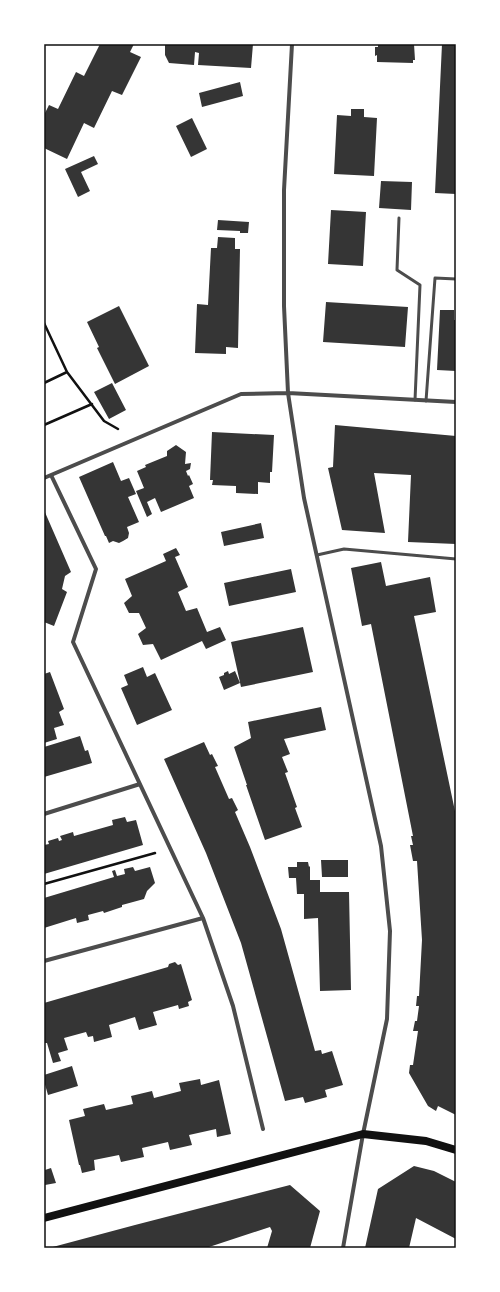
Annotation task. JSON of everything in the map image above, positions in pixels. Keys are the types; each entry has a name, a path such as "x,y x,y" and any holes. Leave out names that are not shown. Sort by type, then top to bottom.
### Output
{"main road":[{"path":"44,1218 363,1134 426,1141 456,1150"}],"street":[{"path":"292,44 284,198 284,306 288,394 304,498 381,846 390,931 387,1019 363,1134 343,1248"},
{"path":"44,478 241,394 288,394 456,402"},
{"path":"51,475 96,569 73,642 203,918 233,1006 263,1129"},
{"path":"44,814 140,784"},
{"path":"44,961 203,918"}],"lane":[{"path":"400,218 397,270 420,285 416,400"},
{"path":"426,400 435,278 456,279"},
{"path":"317,555 344,549 456,559"}],"path":[{"path":"44,323 67,372 104,421"},
{"path":"44,383 67,372"},
{"path":"44,425 92,404"},
{"path":"44,884 170,848"}],"building":[{"path":"100,44 134,44 130,52 141,57 122,95 112,91 94,128 84,123 67,159 44,148 44,115 49,105 58,109 76,72 84,76"},
{"path":"165,44 253,44 251,68 198,65 199,53 195,52 194,65 169,63 165,55"},
{"path":"378,44 414,44 415,60 413,60 413,63 377,62 375,47 378,47"},
{"path":"442,44 456,44 456,194 435,193"},
{"path":"240,82 243,96 202,107 199,93"},
{"path":"351,109 364,109 364,117 377,118 374,176 334,174 337,115 351,116"},
{"path":"192,118 207,149 191,157 176,126"},
{"path":"94,156 98,164 81,172 90,191 78,197 65,169"},
{"path":"381,181 412,182 411,210 379,208"},
{"path":"331,210 366,212 363,266 328,264"},
{"path":"218,220 249,222 248,233 240,233 240,231 217,230"},
{"path":"218,237 235,238 235,249 240,249 238,348 226,347 226,354 195,353 197,304 208,305 211,248 217,248"},
{"path":"326,302 408,307 405,347 323,342"},
{"path":"119,306 149,366 115,384 97,348 99,347 87,322"},
{"path":"440,310 454,310 454,320 456,320 456,371 437,370"},
{"path":"112,383 126,410 109,419 94,392"},
{"path":"335,425 456,436 456,544 408,542 411,475 374,473 385,533 342,530 328,468 333,467"},
{"path":"212,432 274,435 270,483 258,482 258,494 236,493 236,486 212,485 213,480 210,480"},
{"path":"176,445 186,452 185,464 191,463 190,469 186,471 193,484 189,486 194,498 161,512 155,498 147,502 152,514 147,517 136,491 144,488 137,471 146,467 145,465 167,456 167,451"},
{"path":"113,462 121,481 129,478 136,494 128,497 139,522 127,527 129,533 128,538 119,543 113,541 109,543 79,477"},
{"path":"44,510 71,572 65,576 62,589 67,592 54,626 44,622"},
{"path":"261,523 264,538 224,546 221,532"},
{"path":"176,548 180,555 175,557 188,587 178,592 186,611 197,608 207,632 220,627 226,640 206,649 202,641 161,660 153,644 143,645 138,634 146,628 139,613 129,613 124,603 132,596 125,579 166,561 163,554"},
{"path":"381,562 386,586 430,577 436,612 414,616 456,816 456,1115 438,1106 436,1111 428,1106 409,1073 410,1065 413,1065 418,1031 413,1031 415,1021 417,1021 419,1006 416,1006 417,996 419,996 422,940 417,861 413,861 410,845 413,845 411,836 413,836 371,624 362,626 351,568"},
{"path":"291,569 296,592 229,606 224,583"},
{"path":"303,627 313,672 241,687 231,642"},
{"path":"143,667 147,677 155,673 172,710 137,725 121,688 128,685 124,675"},
{"path":"228,671 229,674 235,671 240,683 224,690 219,677"},
{"path":"50,672 64,709 59,712 64,725 54,728 57,739 44,743 44,674"},
{"path":"321,707 326,730 284,739 290,754 282,757 288,772 285,773 297,807 295,808 302,827 265,840 234,747 251,738 248,722"},
{"path":"80,736 85,751 88,750 92,763 44,777 44,747"},
{"path":"204,742 210,755 212,754 218,766 215,767 229,799 232,798 238,810 235,812 281,929 315,1051 321,1050 322,1054 332,1051 343,1085 325,1090 327,1097 305,1103 303,1097 285,1101 241,943 206,853 164,759"},
{"path":"125,817 127,822 136,820 143,845 44,874 44,845 49,844 48,841 58,838 59,841 62,840 60,836 73,832 74,836 113,825 112,820"},
{"path":"321,860 348,860 348,877 322,877"},
{"path":"297,862 308,862 309,867 310,866 310,880 320,880 320,892 349,892 351,990 320,991 318,918 304,919 304,894 297,894 296,878 289,878 288,867 297,867"},
{"path":"133,867 135,871 150,867 155,883 147,891 144,899 122,905 122,907 104,913 103,911 88,915 89,920 77,923 76,918 44,928 44,898 114,877 112,871 115,870 117,876 125,874 124,869"},
{"path":"175,962 178,965 181,964 192,1000 188,1002 189,1006 179,1009 178,1005 153,1012 157,1025 139,1030 135,1017 109,1025 112,1037 94,1042 93,1036 88,1037 86,1032 64,1038 68,1050 58,1053 61,1061 53,1063 47,1043 44,1043 44,1003 168,967 169,964"},
{"path":"72,1066 78,1086 48,1095 44,1075"},
{"path":"200,1079 201,1085 219,1080 231,1134 217,1137 216,1129 189,1135 192,1145 170,1150 168,1142 142,1148 144,1157 121,1162 119,1155 94,1160 95,1170 82,1173 69,1120 85,1116 83,1109 104,1104 106,1110 133,1104 131,1096 152,1091 154,1098 181,1091 179,1083"},
{"path":"44,1166 45,1170 51,1168 56,1183 45,1185"},
{"path":"414,1166 434,1171 456,1182 456,1239 416,1218 409,1248 365,1248 378,1189"},
{"path":"290,1185 320,1211 310,1248 267,1248 272,1231 270,1227 206,1248 49,1248 135,1225"}]}
